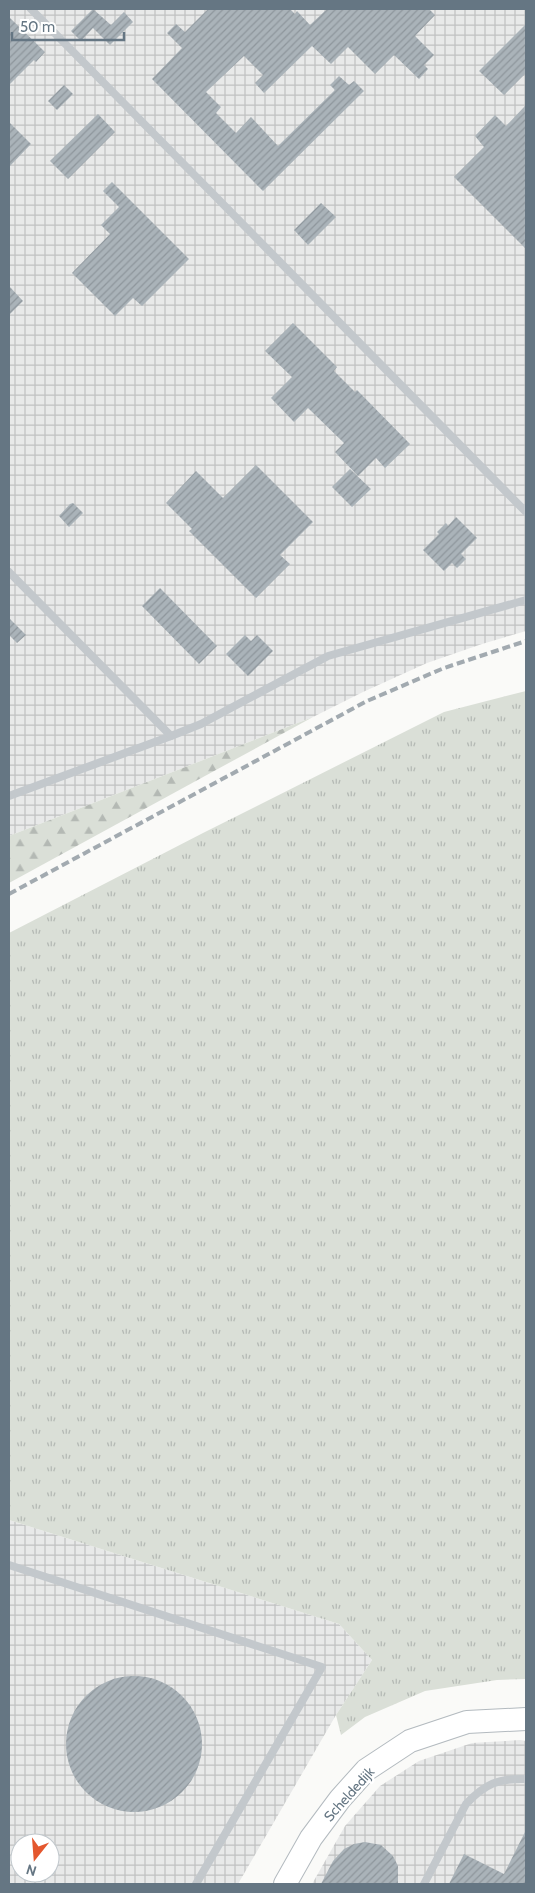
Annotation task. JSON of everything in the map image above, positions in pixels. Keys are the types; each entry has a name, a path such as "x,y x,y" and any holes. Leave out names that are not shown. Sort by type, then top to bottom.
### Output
{"street":[{"name":"Scheldedijk","path":"285,1884 311,1838 340,1799 366,1770 410,1741 467,1722 526,1719"}],"lane":[{"path":"30,9 526,512"},
{"path":"9,572 171,736"},
{"path":"9,796 202,724 328,656 526,600"},
{"path":"9,1565 322,1667 196,1884"},
{"path":"424,1884 470,1799 488,1785 501,1780 526,1779"}],"shaded area":[{"path":"9,9 526,9 526,631 427,663 313,717 9,836"},
{"path":"9,1520 339,1624 372,1660 336,1715 238,1884 9,1884"},
{"path":"526,1741 526,1884 312,1884 345,1826 380,1786 419,1761 472,1743"}],"green space":[{"path":"526,691 526,1679 497,1680 425,1691 365,1717 341,1735 336,1715 372,1660 339,1624 9,1520 9,933 444,712"},
{"path":"313,717 9,883 9,836"}],"building":[{"path":"93,9 111,25 124,12 133,22 110,45 93,28 81,41 71,31"},
{"path":"208,9 290,9 295,14 297,11 310,25 327,9 429,9 435,15 415,36 434,55 424,65 428,69 419,79 394,55 375,74 348,47 331,64 312,46 264,93 255,83 263,75 244,56 206,92 221,107 216,113 236,133 251,117 278,146 335,90 330,85 339,76 349,85 354,81 364,91 263,191 152,79 182,48 167,33 176,24 185,32"},
{"path":"9,17 45,52 36,62 34,60 9,85"},
{"path":"526,24 526,73 504,95 479,71"},
{"path":"64,85 73,94 57,110 48,101"},
{"path":"526,105 526,249 454,177 484,147 475,136 495,115 506,126"},
{"path":"98,114 115,132 68,179 50,161"},
{"path":"9,122 31,144 9,167"},
{"path":"112,182 189,259 142,306 133,298 115,316 72,273 110,234 101,225 119,207 103,191"},
{"path":"321,203 336,217 308,245 294,230"},
{"path":"9,286 23,301 9,315"},
{"path":"293,323 337,367 334,371 355,392 357,390 410,444 385,468 376,458 358,476 335,452 344,443 308,408 294,422 271,398 292,377 265,351"},
{"path":"256,465 313,522 280,555 290,564 256,598 189,531 192,529 166,503 196,471 223,498"},
{"path":"350,469 371,489 352,507 332,487"},
{"path":"73,503 83,513 69,527 59,516"},
{"path":"456,517 477,538 461,554 466,559 457,568 452,563 444,571 423,550 439,534 437,532 446,523 448,526"},
{"path":"160,588 217,646 199,664 142,606"},
{"path":"9,618 26,635 17,643 9,635"},
{"path":"245,635 251,641 257,635 273,651 248,676 226,654"},
{"path":"134,1676 160,1681 172,1687 182,1696 191,1706 197,1718 202,1744 197,1770 191,1782 182,1792 172,1801 160,1807 134,1812 108,1807 96,1801 86,1792 77,1782 71,1770 66,1744 71,1718 77,1706 86,1696 96,1687 108,1681"},
{"path":"526,1830 526,1884 449,1884 464,1854 504,1874"},
{"path":"365,1842 381,1845 393,1856 398,1866 398,1884 321,1884 333,1861 344,1849 354,1844"}],"railway":[{"path":"9,894 367,701 444,668 526,641"}]}
